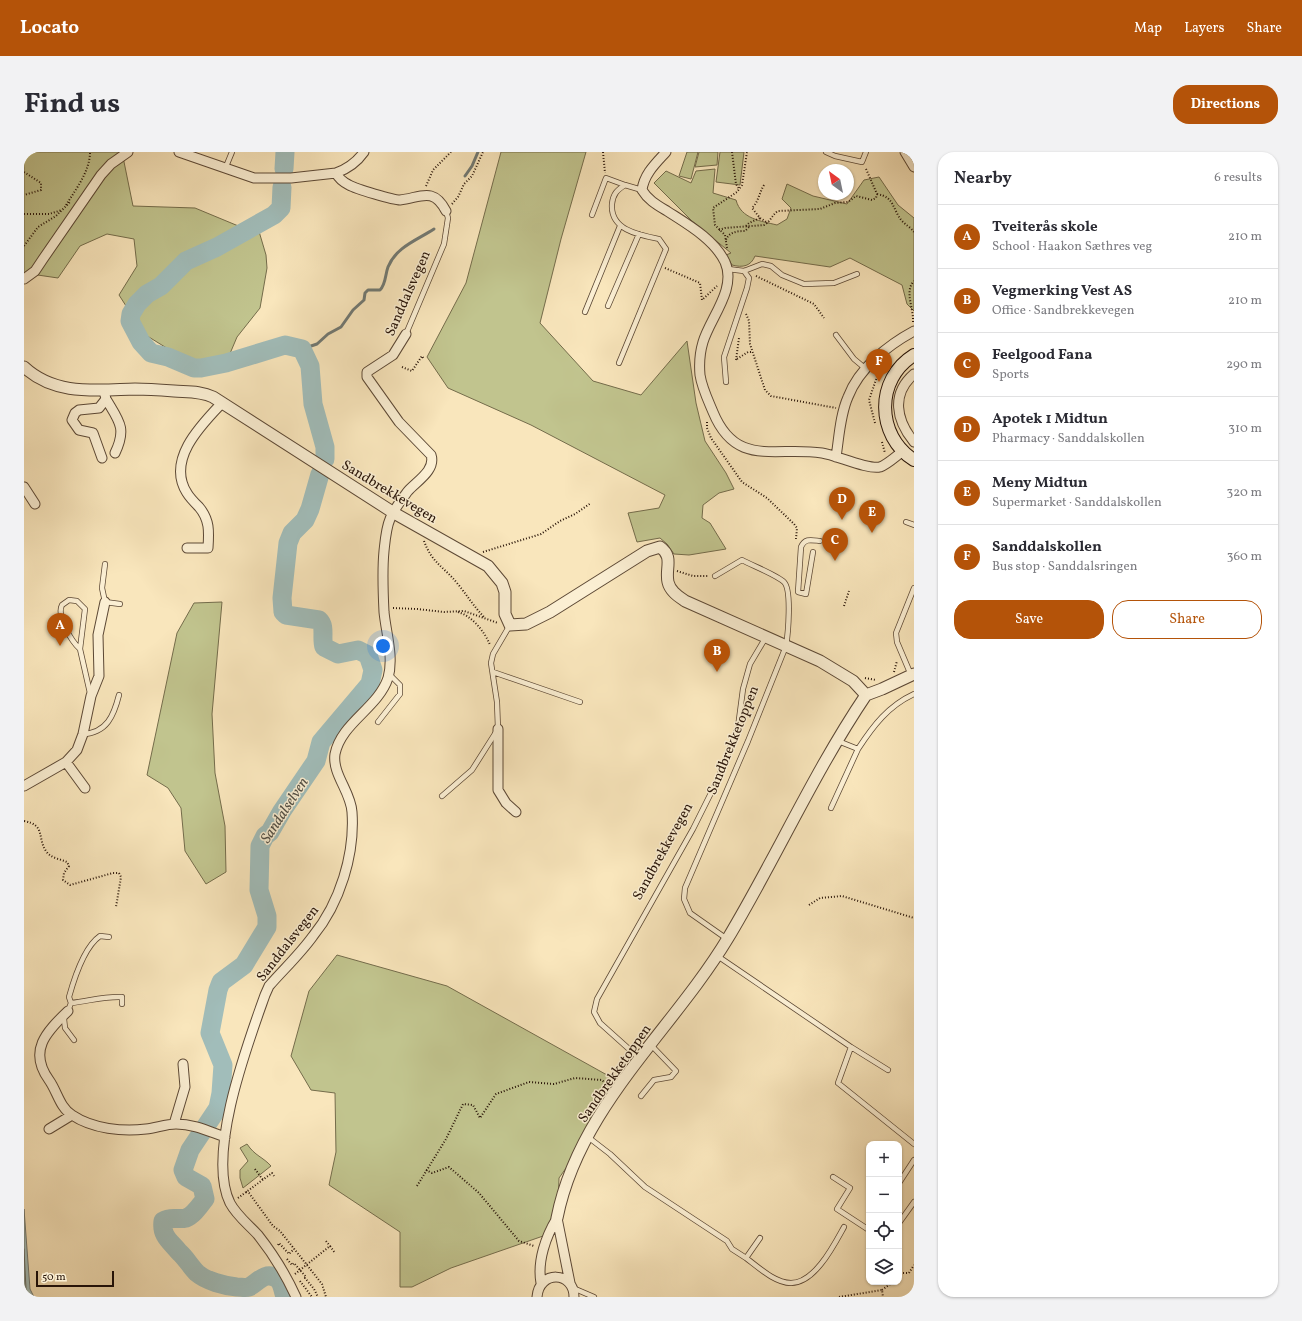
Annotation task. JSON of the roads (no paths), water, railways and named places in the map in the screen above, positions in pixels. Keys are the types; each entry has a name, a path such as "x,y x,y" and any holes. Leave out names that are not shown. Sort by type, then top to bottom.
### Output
{"main road":[{"path":"914,355 903,364 893,376 887,390 884,403 885,417 890,432 902,451 914,460"}],"street":[{"path":"24,279 35,271 101,174 126,152"},
{"path":"179,152 225,169 254,178 265,179 336,173 344,170 357,160 364,152"},
{"path":"666,152 642,183 642,190 648,199 688,225 712,244 722,256 728,269 727,283 723,296 703,341 700,358 700,374 704,391 719,426 730,439 747,450 822,453 879,467 902,451"},
{"path":"905,152 914,167"},
{"path":"336,173 339,179 349,186 392,199 401,200 423,194 437,199 446,211"},
{"path":"836,457 848,397 866,369 894,343 912,332"},
{"name":"Sanddalsvegen","path":"296,1297 272,1254 231,1204 226,1191 224,1170 225,1137 242,1060 265,995 269,986 313,937 330,912 336,899 352,840 353,822 351,802 336,768 336,753 344,734 382,690 389,674 389,648 384,612 384,550 390,519 402,500 427,472 432,459 431,455 399,422 367,377 367,372 393,355 406,334"},
{"name":"Sandbrekkevegen","path":"24,367 45,381 65,388 105,395 135,389 194,392 208,395 394,513 488,566 502,583 505,592 505,614 510,626"},
{"path":"914,374 900,393 898,408 904,430 914,442"},
{"path":"105,395 122,430 122,439 115,453"},
{"name":"Sandbrekkevegen","path":"102,458 93,433 79,430 72,420 74,413 78,410 100,408 105,395"},
{"path":"187,548 208,548 209,529 207,519 187,494 182,482 181,471 183,458 189,440 202,423 222,403"},
{"path":"24,487 35,504"},
{"path":"510,626 526,624 550,612 654,548 660,547 666,551 668,556 668,582 671,590 685,601 827,665 853,681 866,695 912,674"},
{"path":"24,786 66,762 78,750 91,696 99,676 98,635 105,602"},
{"name":"Sandbrekketoppen","path":"537,1297 541,1283 540,1276 544,1249 548,1235 557,1218 569,1174 588,1136 615,1092 728,939 838,740 866,695"},
{"path":"498,729 498,790 506,802 516,812"},
{"path":"66,762 85,788"},
{"path":"69,1007 43,1040 39,1052 40,1064 62,1103 72,1115 89,1123 122,1130 146,1129 174,1124 199,1126 225,1137"},
{"path":"174,1124 185,1087 183,1064"},
{"path":"49,1129 72,1115"},
{"name":"Sandbrekketoppen","path":"557,1218 572,1289"},
{"path":"541,1283 550,1277 556,1277 566,1280 572,1289"}],"lane":[{"path":"225,169 232,152"},
{"path":"826,152 845,159 862,162 866,152"},
{"path":"592,215 606,178 642,190"},
{"path":"619,363 666,249 659,239 638,234 620,226 611,213 612,198 617,190 625,185"},
{"name":"Sanddalsvegen","path":"406,334 444,244 448,218 446,211"},
{"path":"585,312 620,226"},
{"path":"608,306 638,234"},
{"path":"728,269 744,271 762,264 771,266 782,275 804,284 834,283 857,274"},
{"path":"726,382 724,357 749,278 744,271"},
{"path":"836,336 854,359 866,369"},
{"path":"906,522 914,525"},
{"path":"813,552 806,594 798,592 801,547 803,542 808,540 820,541"},
{"name":"Sandbrekketoppen","path":"715,576 742,560 784,581 788,588 788,633 786,646 748,741 685,888 684,899 690,913 728,939"},
{"path":"105,564 102,588 105,602 120,604"},
{"path":"912,674 897,642 896,633 914,588"},
{"path":"80,649 73,642 60,613 62,605 69,600 77,601 85,609 80,649 91,696"},
{"path":"442,796 472,770 498,729 497,702 491,663 493,654 510,626"},
{"name":"Sandbrekkevegen","path":"640,1059 600,1023 594,1012 596,999 693,829 718,779 738,727 743,689 750,664 766,637"},
{"path":"493,672 580,702"},
{"path":"378,722 400,694 400,685 389,674"},
{"path":"831,808 858,749 884,715 899,703 914,694"},
{"path":"83,734 98,731 111,720 119,695"},
{"path":"838,740 858,749"},
{"path":"109,937 100,936 93,941 75,977 69,998 69,1007 105,996 122,997 122,1004"},
{"path":"716,955 851,1047 888,1070"},
{"path":"64,1019 66,1028 74,1040"},
{"path":"641,1096 654,1080 671,1077 676,1071 651,1045"},
{"path":"851,1047 838,1083 914,1144"},
{"path":"588,1136 610,1154 645,1187 727,1240 732,1249 764,1272 780,1280 792,1283 805,1279 821,1263 844,1227"},
{"path":"902,1178 914,1160"},
{"path":"833,1177 850,1188 837,1209 866,1228"},
{"path":"902,1219 914,1202"},
{"path":"746,1258 760,1238"},
{"path":"572,1289 594,1297"}],"water":[{"path":"24,1209 30,1289 34,1297 24,1297"}],"waterway":[{"path":"284,169 285,152"},
{"path":"465,176 472,166 478,152"},
{"path":"282,187 281,208 274,215 217,247 186,261 161,286 147,294 137,304 131,314 130,321 141,342 151,353 168,357 194,368 226,363 285,345 302,349 310,366 313,404 325,447 325,459"},
{"path":"302,349 317,344 328,334 341,327 353,310 364,300 365,293 368,290 380,290 382,288 388,267 396,254 434,229"},
{"name":"Sandalselven","path":"285,1297 280,1281 272,1276 261,1278 249,1287 221,1284 210,1281 201,1276 167,1238 163,1231 163,1221 172,1218 189,1217 197,1210 205,1199 202,1186 186,1177 183,1170 190,1150 218,1108 221,1093 223,1065 210,1033 218,990 221,982 244,965 267,927 267,916 259,890 260,846 265,836 270,832 282,811 316,761 321,742 370,684 373,670 368,655 358,650 338,654 324,647 323,629 319,620 286,615 283,612 282,598 288,543 292,533 305,520 310,509 320,474"}],"place":[{"name":"Sanddalskollen","path":"879,382"},
{"name":"Apotek 1 Midtun","path":"842,520"},
{"name":"Meny Midtun","path":"872,533"},
{"name":"Feelgood Fana","path":"835,561"},
{"name":"Tveiterås skole","path":"60,646"},
{"name":"Vegmerking Vest AS","path":"717,672"}]}
